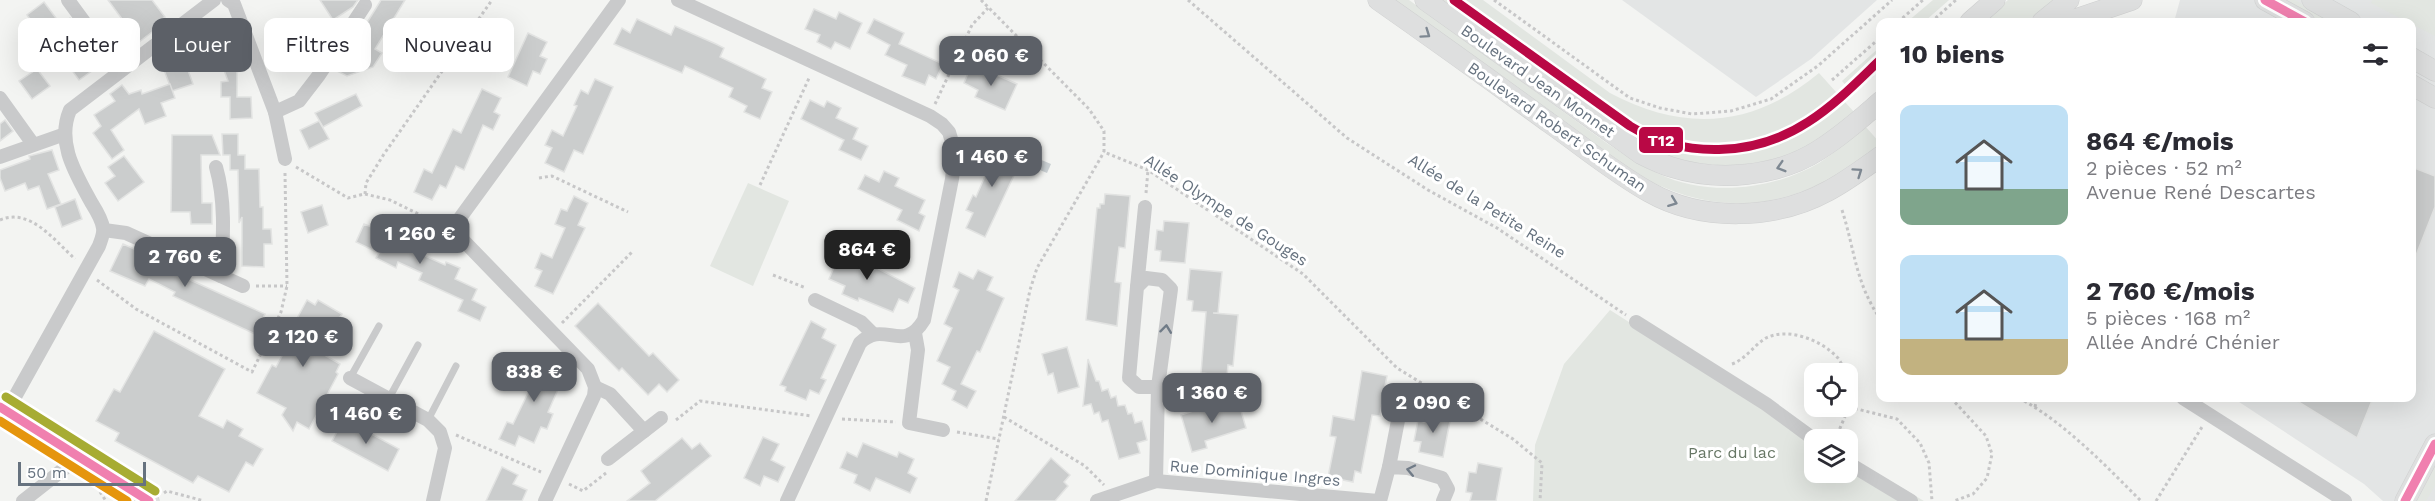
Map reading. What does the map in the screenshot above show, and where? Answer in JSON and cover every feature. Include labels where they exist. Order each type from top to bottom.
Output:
[{"type":"main road","name":"Boulevard Robert Schuman","points":[[1378,0],[1610,166],[1650,193],[1681,206],[1713,213],[1746,214],[1795,205],[1827,192],[1876,159]]},
{"type":"main road","name":"Boulevard Jean Monnet","points":[[1425,0],[1641,154],[1682,170],[1703,174],[1745,175],[1798,161],[1819,150],[1876,104]]},
{"type":"main road","points":[[1975,18],[1995,0]]},
{"type":"main road","points":[[2047,18],[2069,0]]},
{"type":"main road","points":[[2079,18],[2132,0]]},
{"type":"main road","points":[[2265,0],[2298,18]]},
{"type":"main road","points":[[2312,0],[2344,18]]},
{"type":"main road","points":[[2416,60],[2435,71]]},
{"type":"main road","points":[[2416,87],[2435,98]]},
{"type":"main road","points":[[4,409],[79,456],[156,497]]},
{"type":"main road","points":[[2405,501],[2435,444]]},
{"type":"street","points":[[68,0],[81,18]]},
{"type":"street","points":[[140,56],[214,0]]},
{"type":"street","points":[[228,0],[234,4],[275,112],[285,159]]},
{"type":"street","points":[[545,501],[590,404],[595,387],[588,369],[459,236],[456,228],[466,210],[618,0]]},
{"type":"street","points":[[678,0],[692,3],[816,64],[930,116],[949,132],[955,152],[929,303],[924,320],[915,333],[900,338],[879,332],[869,334],[861,343],[787,501]]},
{"type":"street","points":[[275,112],[299,101],[365,5]]},
{"type":"street","points":[[4,409],[99,246],[104,230],[76,174],[67,150],[66,120],[70,110],[119,72]]},
{"type":"street","points":[[0,98],[33,144]]},
{"type":"street","points":[[0,157],[65,134]]},
{"type":"street","points":[[216,167],[221,184],[223,232],[221,276]]},
{"type":"street","points":[[1145,207],[1129,378],[1139,387],[1158,387]]},
{"type":"street","points":[[104,230],[126,233],[243,286]]},
{"type":"street","points":[[1137,287],[1146,278],[1162,280],[1171,289],[1158,387],[1156,481]]},
{"type":"street","points":[[815,300],[861,322],[873,334]]},
{"type":"street","points":[[1636,322],[1766,404],[1804,432]]},
{"type":"street","points":[[915,333],[918,350],[909,423],[943,430]]},
{"type":"street","points":[[350,378],[428,420],[440,432],[445,448],[433,501]]},
{"type":"street","points":[[595,387],[610,394],[644,431]]},
{"type":"street","points":[[2189,402],[2339,499]]},
{"type":"street","points":[[1379,501],[1389,467],[1401,405]]},
{"type":"street","points":[[609,464],[644,431],[667,420]]},
{"type":"street","points":[[23,501],[79,456]]},
{"type":"street","points":[[1389,467],[1408,468],[1442,478],[1448,489],[1443,501]]},
{"type":"street","points":[[1858,469],[1911,501]]},
{"type":"street","name":"Rue Dominique Ingres","points":[[1097,501],[1112,494],[1156,481],[1273,496],[1379,501]]},
{"type":"lane","points":[[350,378],[380,326]]},
{"type":"lane","points":[[388,400],[418,345]]},
{"type":"lane","points":[[428,420],[456,366]]},
{"type":"path","points":[[365,194],[366,183],[384,154],[492,0]]},
{"type":"path","points":[[981,0],[1089,109],[1104,131],[1104,152],[1091,178],[1037,267],[1030,290],[986,501]]},
{"type":"path","name":"Allée de la Petite Reine","points":[[1188,0],[1347,138],[1428,190],[1497,228],[1636,322]]},
{"type":"path","points":[[1494,0],[1630,98],[1660,108],[1692,114],[1731,111],[1771,99],[1819,65],[1892,0]]},
{"type":"path","points":[[1903,18],[1923,0]]},
{"type":"path","points":[[1936,18],[1956,0]]},
{"type":"path","points":[[930,116],[972,25],[989,8]]},
{"type":"path","points":[[1832,80],[1876,41]]},
{"type":"path","points":[[760,185],[816,64]]},
{"type":"path","points":[[1848,97],[1876,72]]},
{"type":"path","name":"Allée Olympe de Gouges","points":[[1104,152],[1148,170],[1303,274],[1397,368],[1418,383],[1513,439],[1542,463],[1540,501]]},
{"type":"path","points":[[285,159],[348,198],[365,194],[390,200],[439,224],[456,228]]},
{"type":"path","points":[[0,220],[9,216],[27,218],[52,238],[85,272],[136,309],[252,372],[280,312],[287,286],[285,159]]},
{"type":"path","points":[[1145,207],[1148,170]]},
{"type":"path","points":[[539,178],[552,176],[628,212]]},
{"type":"path","points":[[1842,210],[1857,274],[1876,313]]},
{"type":"path","points":[[552,332],[633,251]]},
{"type":"path","points":[[773,275],[814,292],[815,300]]},
{"type":"path","points":[[243,286],[287,286]]},
{"type":"path","points":[[1722,376],[1729,366],[1740,362],[1768,337],[1783,335],[1803,336],[1821,344],[1838,357],[1841,363]]},
{"type":"path","points":[[667,420],[700,401],[825,418],[909,423]]},
{"type":"path","points":[[1954,501],[1972,494],[1987,478],[1992,454],[1986,436],[1955,402]]},
{"type":"path","points":[[2026,402],[2094,455],[2141,501]]},
{"type":"path","points":[[2035,407],[2036,402]]},
{"type":"path","points":[[1858,408],[1897,419],[1920,443],[1929,463],[1932,501]]},
{"type":"path","points":[[2156,501],[2210,415]]},
{"type":"path","points":[[1004,417],[1085,466],[1112,494]]},
{"type":"path","points":[[943,430],[999,439]]},
{"type":"path","points":[[440,432],[450,433],[549,475]]},
{"type":"path","points":[[561,481],[583,491],[609,464]]},
{"type":"path","points":[[99,490],[106,501]]},
{"type":"path","points":[[156,497],[167,491],[204,501]]},
{"type":"shaded area","points":[[1622,0],[1877,0],[1811,59],[1756,97]]},
{"type":"shaded area","points":[[2180,0],[2435,0],[2435,501],[2383,501],[2364,484],[2239,402],[2416,402],[2416,18],[2175,18]]},
{"type":"shaded area","points":[[1032,156],[1051,164],[1047,173],[1028,165],[1028,159]]},
{"type":"green space","points":[[1393,0],[1409,0],[1608,144],[1659,174],[1678,181],[1719,188],[1761,184],[1801,172],[1819,163],[1865,126],[1876,138],[1876,148],[1852,166],[1822,183],[1792,195],[1761,202],[1730,203],[1698,199],[1666,188],[1633,172]]},
{"type":"green space","points":[[1436,0],[1483,0],[1610,93],[1638,106],[1665,114],[1692,118],[1718,118],[1744,114],[1769,105],[1819,73],[1854,112],[1821,138],[1782,157],[1741,165],[1699,163],[1678,159],[1657,153]]},
{"type":"green space","points":[[1933,0],[1949,0],[1929,18],[1912,18]]},
{"type":"green space","points":[[2008,0],[2056,0],[2031,18],[1987,18]]},
{"type":"green space","points":[[2284,0],[2295,0],[2326,18],[2315,18]]},
{"type":"green space","points":[[2372,0],[2435,0],[2435,36],[2416,26],[2416,18],[2400,18],[2371,3]]},
{"type":"green space","points":[[1876,50],[1876,65],[1849,89],[1842,81]]},
{"type":"green space","points":[[748,183],[789,201],[753,286],[710,266]]},
{"type":"green space","name":"Parc du lac","points":[[1610,310],[1804,433],[1804,483],[1858,483],[1858,462],[1924,501],[1533,501],[1535,445],[1564,364]]},
{"type":"green space","points":[[2435,465],[2435,486],[2426,501],[2417,501]]},
{"type":"building","points":[[108,0],[152,0],[165,17],[152,18],[152,32],[140,41],[140,18],[121,18]]},
{"type":"building","points":[[320,0],[358,0],[353,7],[336,18],[332,18]]},
{"type":"building","points":[[381,0],[405,0],[394,18],[383,18],[383,36],[375,49],[382,53],[371,68],[371,18]]},
{"type":"building","points":[[44,2],[56,18],[29,18],[27,15]]},
{"type":"building","points":[[814,9],[836,19],[839,12],[862,23],[850,49],[835,42],[831,49],[817,42],[820,35],[805,29]]},
{"type":"building","points":[[637,19],[671,35],[675,26],[716,44],[724,48],[720,57],[766,79],[762,88],[772,92],[760,119],[744,112],[747,106],[729,97],[733,88],[685,66],[682,73],[614,44],[622,28],[630,33]]},
{"type":"building","points":[[874,19],[904,33],[899,44],[943,64],[936,79],[929,75],[925,85],[902,76],[907,65],[885,55],[890,45],[867,33]]},
{"type":"building","points":[[528,33],[547,42],[540,56],[547,59],[540,74],[533,71],[527,86],[508,77],[510,72],[514,72],[514,64]]},
{"type":"building","points":[[972,64],[1017,84],[1005,110],[975,97],[978,90],[964,83]]},
{"type":"building","points":[[32,72],[39,72],[50,86],[32,99],[19,81]]},
{"type":"building","points":[[73,72],[90,72],[79,80]]},
{"type":"building","points":[[165,72],[189,72],[193,84],[172,91]]},
{"type":"building","points":[[225,72],[237,72],[237,97],[251,97],[252,118],[230,119],[230,97],[221,97],[221,82],[228,81]]},
{"type":"building","points":[[339,72],[359,72],[347,76]]},
{"type":"building","points":[[595,79],[613,87],[583,154],[574,150],[564,172],[545,163],[552,148],[545,145],[552,130],[563,136],[577,106],[574,105],[581,90],[588,94]]},
{"type":"building","points":[[170,84],[175,98],[161,103],[166,116],[145,124],[139,109],[111,130],[124,150],[112,159],[93,133],[101,126],[94,115],[115,101],[110,94],[122,85],[129,94],[141,90],[142,94]]},
{"type":"building","points":[[482,89],[501,98],[494,112],[500,115],[493,130],[483,125],[464,170],[456,166],[446,188],[440,185],[432,200],[414,192],[424,169],[432,173],[453,129],[461,133]]},
{"type":"building","points":[[356,94],[362,106],[323,127],[315,113]]},
{"type":"building","points":[[810,100],[824,107],[827,101],[841,108],[836,118],[858,128],[853,139],[868,146],[861,160],[839,150],[844,140],[801,119]]},
{"type":"building","points":[[5,120],[13,131],[0,141],[0,124]]},
{"type":"building","points":[[319,121],[329,139],[309,149],[300,130]]},
{"type":"building","points":[[222,134],[238,134],[238,155],[245,155],[245,169],[259,169],[263,229],[271,229],[272,244],[264,244],[264,267],[242,266],[242,217],[239,223],[238,170],[230,170],[230,155],[223,155]]},
{"type":"building","points":[[172,135],[212,135],[220,155],[201,155],[202,203],[212,203],[212,224],[191,224],[190,212],[171,212]]},
{"type":"building","points":[[1004,139],[1018,146],[1008,167],[1016,171],[985,237],[966,228],[973,213],[966,210],[973,195],[976,197],[989,167],[987,167],[990,159],[986,157],[994,143],[1001,146]]},
{"type":"building","points":[[52,150],[59,170],[48,174],[61,204],[47,209],[39,186],[28,190],[25,183],[5,191],[0,178],[0,170],[30,159],[29,156]]},
{"type":"building","points":[[124,156],[144,182],[118,201],[105,183],[115,176],[108,167]]},
{"type":"building","points":[[2416,169],[2435,176],[2435,207],[2416,255]]},
{"type":"building","points":[[884,171],[899,178],[895,186],[925,200],[919,213],[925,216],[919,231],[897,220],[902,210],[858,189],[865,175],[879,182]]},
{"type":"building","points":[[1105,194],[1130,196],[1125,248],[1119,247],[1115,282],[1121,283],[1117,326],[1086,320],[1097,208],[1100,208],[1100,204],[1104,204]]},
{"type":"building","points":[[574,196],[588,203],[578,225],[585,228],[553,294],[535,286],[542,271],[535,268],[541,253],[552,258],[565,228],[555,224],[561,209],[567,211]]},
{"type":"building","points":[[75,199],[82,219],[62,227],[55,207]]},
{"type":"building","points":[[322,205],[328,225],[308,233],[301,212]]},
{"type":"building","points":[[1164,221],[1189,223],[1185,263],[1160,261],[1161,251],[1155,250],[1157,230],[1163,231]]},
{"type":"building","points":[[364,224],[379,230],[382,224],[420,241],[414,251],[445,265],[446,262],[460,268],[455,279],[477,289],[472,300],[486,307],[480,321],[458,311],[463,300],[419,280],[422,273],[398,262],[396,268],[376,258],[379,253],[356,242]]},
{"type":"building","points":[[123,244],[177,268],[175,273],[265,314],[255,334],[173,296],[175,292],[149,279],[145,286],[110,271]]},
{"type":"building","points":[[833,245],[915,288],[908,303],[899,299],[893,312],[859,298],[858,301],[842,294],[845,286],[829,279],[835,265],[826,261]]},
{"type":"building","points":[[1190,269],[1222,272],[1218,313],[1213,313],[1238,315],[1233,366],[1228,365],[1227,376],[1201,373],[1206,312],[1192,311],[1193,301],[1187,300]]},
{"type":"building","points":[[978,270],[993,277],[987,290],[1004,298],[980,352],[977,351],[961,384],[976,391],[967,408],[952,400],[956,391],[942,384],[950,367],[937,361],[952,328],[944,324],[959,290],[953,287],[959,272],[973,279]]},
{"type":"building","points":[[307,300],[315,305],[318,300],[342,314],[333,328],[326,325],[314,349],[340,364],[336,372],[338,374],[309,429],[297,422],[293,431],[282,415],[286,408],[257,393],[272,365],[276,367],[292,337],[288,335]]},
{"type":"building","points":[[598,303],[649,356],[653,353],[679,380],[667,392],[659,384],[648,395],[622,368],[619,371],[575,326]]},
{"type":"building","points":[[811,321],[826,329],[822,338],[836,345],[821,378],[826,380],[819,394],[810,390],[806,400],[785,391],[786,387],[780,385]]},
{"type":"building","points":[[154,331],[225,369],[199,416],[223,428],[227,420],[243,429],[239,436],[263,449],[253,466],[246,462],[229,492],[198,476],[193,483],[115,441],[119,433],[96,421],[114,389],[120,392]]},
{"type":"building","points":[[1067,347],[1079,387],[1058,393],[1053,373],[1048,375],[1042,354]]},
{"type":"building","points":[[533,353],[549,360],[545,369],[558,375],[555,382],[560,385],[548,412],[553,414],[547,429],[541,427],[534,443],[519,436],[515,446],[499,439],[507,422],[513,424],[529,391],[523,389],[531,371],[526,369]]},
{"type":"building","points":[[1088,359],[1102,391],[1108,389],[1111,398],[1116,396],[1118,406],[1125,405],[1128,414],[1132,413],[1135,423],[1142,421],[1147,440],[1137,443],[1140,453],[1119,459],[1108,420],[1102,422],[1099,412],[1094,414],[1091,404],[1083,406]]},
{"type":"building","points":[[1362,371],[1387,376],[1385,386],[1391,387],[1388,407],[1382,405],[1380,416],[1372,415],[1361,473],[1355,471],[1353,482],[1328,477],[1336,437],[1330,436],[1333,416],[1354,420]]},
{"type":"building","points":[[1220,402],[1222,409],[1239,404],[1246,428],[1205,441],[1207,448],[1192,452],[1181,415]]},
{"type":"building","points":[[2298,402],[2371,402],[2357,438]]},
{"type":"building","points":[[1426,412],[1451,416],[1443,457],[1419,452],[1421,442],[1414,441],[1418,420],[1424,422]]},
{"type":"building","points":[[344,419],[399,449],[388,471],[332,441]]},
{"type":"building","points":[[763,437],[779,444],[771,460],[785,467],[778,482],[764,476],[760,486],[744,478]]},
{"type":"building","points":[[682,438],[692,449],[700,443],[711,456],[655,501],[627,501],[650,483],[641,471]]},
{"type":"building","points":[[863,443],[897,457],[899,452],[914,459],[908,473],[917,478],[910,493],[876,478],[870,491],[854,483],[857,475],[840,468],[847,452],[857,457]]},
{"type":"building","points":[[1051,458],[1070,475],[1064,482],[1068,486],[1055,501],[1015,501]]},
{"type":"building","points":[[1478,463],[1502,468],[1496,501],[1470,501],[1472,493],[1466,492],[1469,472],[1476,473]]},
{"type":"building","points":[[502,467],[518,475],[513,484],[527,490],[522,501],[486,501]]},
{"type":"transit line","name":"T12","points":[[1454,0],[1630,126],[1651,137],[1696,148],[1719,150],[1742,147],[1787,134],[1828,108],[1876,64]]},
{"type":"transit line","points":[[2265,0],[2298,18]]},
{"type":"transit line","points":[[6,397],[155,491]]},
{"type":"transit line","points":[[0,407],[149,501]]},
{"type":"transit line","points":[[0,421],[127,501]]},
{"type":"transit line","points":[[2405,501],[2435,444]]}]
